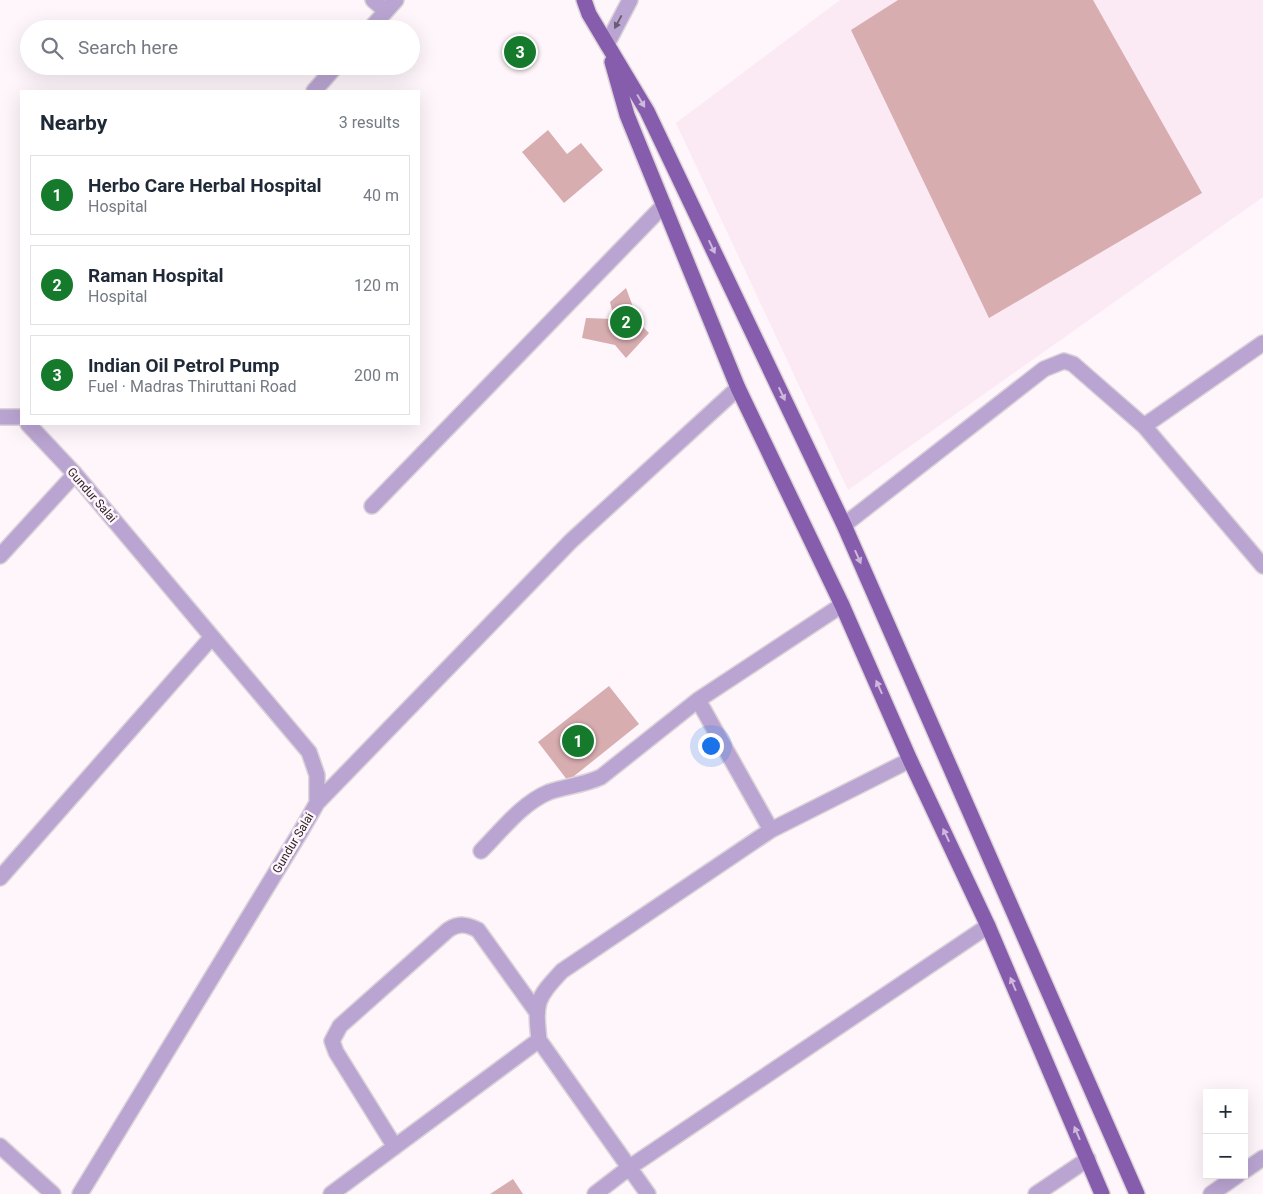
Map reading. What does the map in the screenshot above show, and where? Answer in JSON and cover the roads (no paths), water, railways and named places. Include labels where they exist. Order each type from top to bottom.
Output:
[{"type":"main road","points":[[584,0],[607,44],[647,111],[844,525],[1137,1194]]},
{"type":"main road","points":[[607,44],[627,115],[738,388],[842,605],[910,760],[988,926],[1102,1194]]},
{"type":"street","points":[[373,0],[391,5],[378,20]]},
{"type":"street","points":[[607,44],[630,0]]},
{"type":"street","points":[[315,90],[328,75]]},
{"type":"street","points":[[372,506],[664,205]]},
{"type":"street","points":[[1144,426],[1263,343]]},
{"type":"street","points":[[844,525],[1055,363],[1064,361],[1073,364],[1144,426],[1263,566]]},
{"type":"street","points":[[317,803],[571,542],[738,388]]},
{"type":"street","points":[[0,417],[20,417]]},
{"type":"street","name":"Gundur Salai","points":[[29,425],[75,474],[309,752],[317,775],[317,803],[80,1194]]},
{"type":"street","points":[[0,556],[75,474]]},
{"type":"street","points":[[481,851],[530,803],[548,793],[589,783],[601,777],[698,700],[842,605]]},
{"type":"street","points":[[0,878],[212,637]]},
{"type":"street","points":[[698,700],[770,830]]},
{"type":"street","points":[[648,1194],[540,1040],[536,1012],[539,999],[546,988],[562,971],[770,830],[910,760]]},
{"type":"street","points":[[395,1147],[336,1052],[332,1041],[340,1026],[456,925],[468,925],[478,930],[536,1012]]},
{"type":"street","points":[[596,1194],[630,1168],[988,926]]},
{"type":"street","points":[[331,1194],[540,1040]]},
{"type":"street","points":[[0,1146],[53,1194]]},
{"type":"street","points":[[1248,1168],[1263,1158]]},
{"type":"street","points":[[1036,1194],[1088,1159]]},
{"type":"street","points":[[1211,1194],[1232,1179]]},
{"type":"place","name":"Indian Oil Petrol Pump","points":[[520,52]]},
{"type":"place","name":"Raman Hospital","points":[[626,322]]},
{"type":"place","name":"Herbo Care Herbal Hospital","points":[[578,741]]}]
